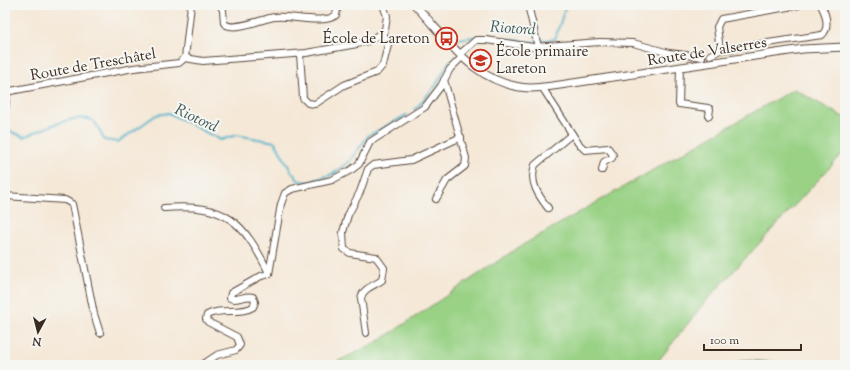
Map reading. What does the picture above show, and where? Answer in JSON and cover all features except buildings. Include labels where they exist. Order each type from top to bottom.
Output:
[{"type":"street","points":[[185,58],[191,5]]},
{"type":"street","points":[[220,5],[223,10],[224,22],[229,25],[250,25],[272,17],[286,16],[310,19],[331,18],[336,16],[338,5]]},
{"type":"street","points":[[300,54],[304,98],[308,103],[315,104],[344,85],[377,72],[383,65],[388,45],[383,32],[386,26],[387,16],[383,5]]},
{"type":"street","name":"Route de Valserres","points":[[415,5],[461,56],[485,76],[521,87],[542,87],[680,68],[701,61],[714,63],[803,49],[845,47]]},
{"type":"street","points":[[528,5],[538,44]]},
{"type":"street","points":[[720,50],[717,27],[721,19],[799,5]]},
{"type":"street","points":[[269,274],[281,204],[285,193],[292,189],[332,180],[359,164],[370,142],[425,107],[450,69],[476,40],[538,44],[633,43],[701,61],[706,55],[710,55],[720,50],[822,35],[826,30],[827,24],[821,5]]},
{"type":"street","name":"Route de Treschâtel","points":[[6,92],[134,68],[179,63],[185,58],[203,61],[300,54],[357,44],[371,40],[383,32]]},
{"type":"street","points":[[710,55],[714,58],[714,63]]},
{"type":"street","points":[[680,68],[678,104],[708,108],[710,109],[709,116]]},
{"type":"street","points":[[436,199],[447,180],[464,166],[466,158],[444,80]]},
{"type":"street","points":[[542,87],[572,134],[585,150],[608,148],[613,155],[612,158],[604,162],[602,170]]},
{"type":"street","points":[[5,110],[6,92]]},
{"type":"street","points":[[548,208],[538,195],[532,178],[533,170],[535,165],[572,134]]},
{"type":"street","points":[[366,333],[361,298],[362,293],[382,280],[384,268],[376,257],[350,253],[344,249],[342,242],[348,215],[360,192],[368,169],[373,165],[411,160],[461,137]]},
{"type":"street","points":[[5,184],[5,191]]},
{"type":"street","points":[[5,196],[65,200],[72,204],[94,314],[100,333]]},
{"type":"street","points":[[164,208],[188,206],[201,207],[213,210],[232,220],[251,240],[269,274]]},
{"type":"street","points":[[202,365],[217,354],[236,350],[240,345],[237,337],[208,322],[206,319],[207,315],[213,312],[244,310],[253,307],[255,302],[253,297],[250,296],[234,300],[230,298],[231,293],[261,276],[269,274]]},
{"type":"green space","points":[[794,89],[845,118],[845,151],[705,302],[655,365],[330,365],[379,341],[519,247]]},
{"type":"green space","points":[[745,360],[808,365],[728,365]]},
{"type":"waterway","name":"Riotord","points":[[458,39],[481,36],[529,42],[555,39],[566,5]]},
{"type":"waterway","name":"Riotord","points":[[415,110],[436,85],[450,60]]},
{"type":"waterway","name":"Riotord","points":[[5,129],[24,137],[58,123],[78,118],[87,119],[96,124],[104,140],[118,142],[156,115],[169,113],[221,140],[236,135],[275,142],[291,171],[299,181],[309,182],[333,174],[350,161],[368,136],[407,115]]},
{"type":"place","name":"École de Lareton","points":[[446,38]]},
{"type":"place","name":"École primaire Lareton","points":[[480,60]]}]
